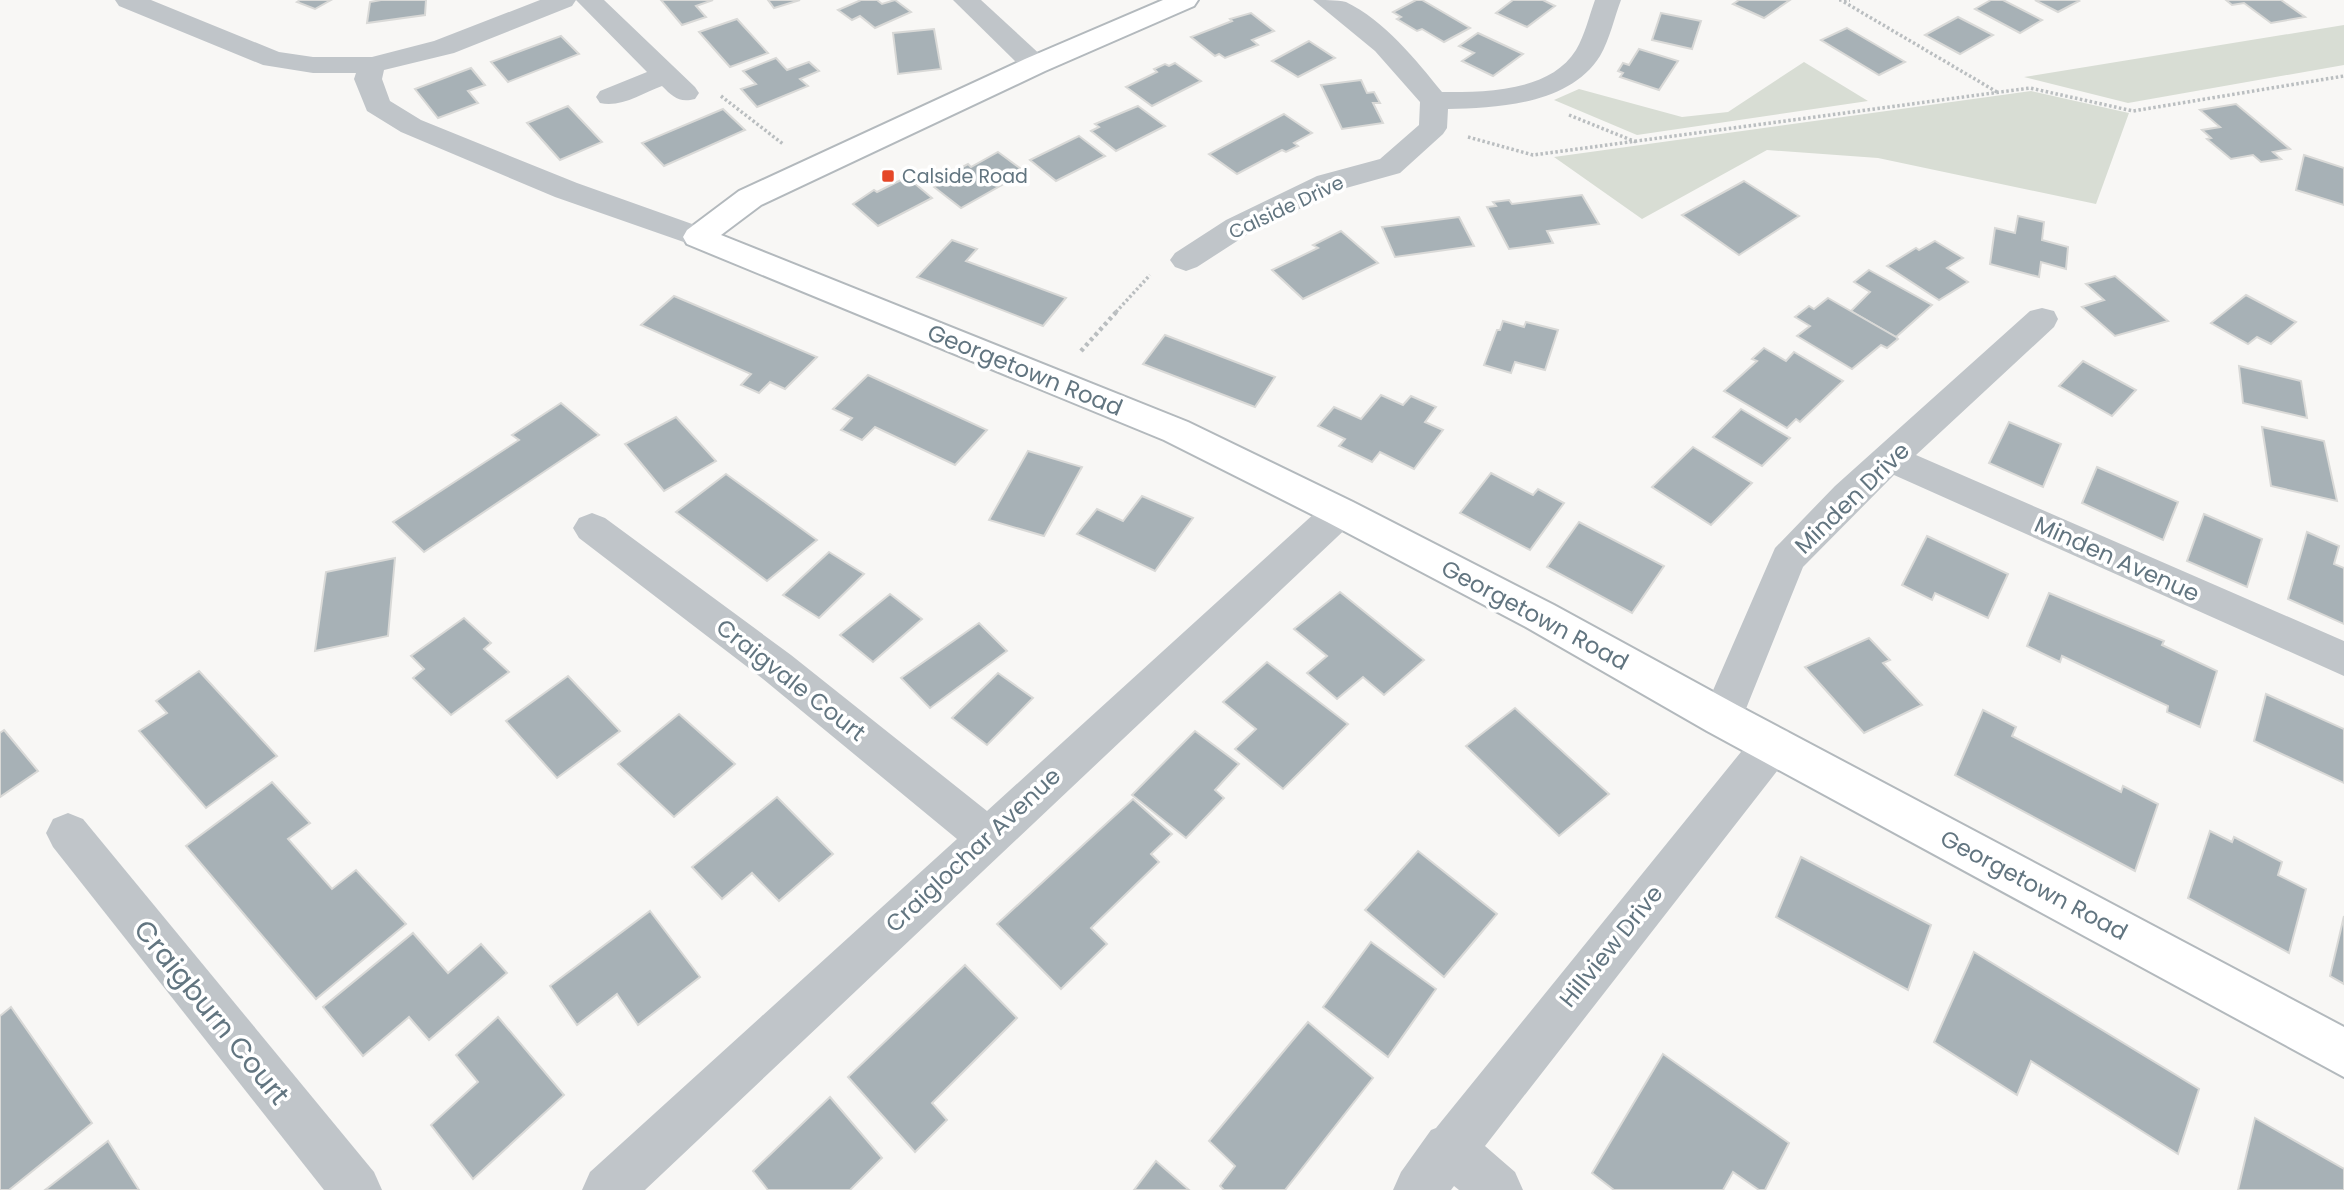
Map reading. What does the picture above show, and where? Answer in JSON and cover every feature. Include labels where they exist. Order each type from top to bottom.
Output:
[{"type":"street","points":[[128,0],[273,59],[313,65],[372,65],[444,47],[563,0]]},
{"type":"street","points":[[589,0],[676,83]]},
{"type":"street","points":[[966,0],[1035,65]]},
{"type":"street","points":[[372,65],[368,79],[377,105],[411,126],[566,190],[698,237],[750,198],[1035,65],[1185,0]]},
{"type":"street","points":[[1326,0],[1363,24],[1404,61],[1433,115],[1466,101],[1520,95],[1569,73],[1586,57],[1608,0]]},
{"type":"street","points":[[610,97],[676,83]]},
{"type":"street","name":"Calside Drive","points":[[1186,260],[1237,227],[1328,183],[1390,166],[1433,115]]},
{"type":"street","name":"Georgetown Road","points":[[698,237],[1176,431],[1340,512],[1540,616],[1722,718],[2344,1053]]},
{"type":"street","name":"Minden Drive","points":[[1722,718],[1788,559],[1848,496],[2042,319]]},
{"type":"street","name":"Minden Avenue","points":[[1891,459],[2344,659]]},
{"type":"street","name":"Craiglochar Avenue","points":[[608,1190],[986,836],[1340,512]]},
{"type":"street","name":"Craigvale Court","points":[[593,528],[777,667],[986,836]]},
{"type":"street","name":"Hillview Drive","points":[[1419,1190],[1773,744]]},
{"type":"street","name":"Craigburn Court","points":[[68,833],[356,1190]]},
{"type":"street","points":[[1449,1149],[1497,1190]]},
{"type":"path","points":[[1839,0],[1997,92]]},
{"type":"path","points":[[1844,2],[1850,0]]},
{"type":"path","points":[[1433,115],[1533,155],[2030,88],[2133,111],[2344,76]]},
{"type":"path","points":[[676,83],[723,96],[813,168]]},
{"type":"path","points":[[1520,95],[1637,142]]},
{"type":"path","points":[[1053,382],[1154,271],[1186,260]]},
{"type":"shaded area","points":[[2344,25],[2344,65],[2128,103],[2024,77]]},
{"type":"shaded area","points":[[1804,62],[1868,101],[1637,135],[1554,100],[1579,89],[1682,117],[1728,112]]},
{"type":"shaded area","points":[[2031,91],[2129,113],[2096,204],[1878,158],[1767,150],[1642,219],[1554,157]]},
{"type":"building","points":[[331,0],[315,9],[297,2]]},
{"type":"building","points":[[426,0],[425,15],[367,23],[370,2]]},
{"type":"building","points":[[661,0],[713,0],[696,6],[706,17],[682,25]]},
{"type":"building","points":[[768,0],[800,0],[774,8]]},
{"type":"building","points":[[861,0],[877,0],[882,4],[895,0],[911,12],[875,28],[860,16],[852,20],[838,10]]},
{"type":"building","points":[[1416,0],[1422,0],[1470,28],[1444,42],[1422,29],[1417,31],[1397,19],[1401,17],[1393,12]]},
{"type":"building","points":[[1513,0],[1543,0],[1555,6],[1527,27],[1496,13]]},
{"type":"building","points":[[1739,0],[1790,0],[1764,18],[1733,4]]},
{"type":"building","points":[[1991,0],[2003,0],[2042,20],[2020,33],[1975,9]]},
{"type":"building","points":[[2035,0],[2077,0],[2079,1],[2058,12]]},
{"type":"building","points":[[2226,0],[2281,0],[2305,17],[2271,23],[2244,3],[2232,5]]},
{"type":"building","points":[[1251,13],[1274,31],[1252,40],[1258,45],[1225,58],[1219,54],[1215,56],[1191,37],[1232,21],[1230,19]]},
{"type":"building","points":[[1661,13],[1701,21],[1692,49],[1652,40]]},
{"type":"building","points":[[1958,17],[1993,35],[1960,54],[1925,35]]},
{"type":"building","points":[[737,19],[768,53],[730,67],[699,32]]},
{"type":"building","points":[[1847,28],[1905,62],[1879,75],[1821,40]]},
{"type":"building","points":[[934,29],[941,69],[898,74],[893,33]]},
{"type":"building","points":[[1478,33],[1523,54],[1493,76],[1462,61],[1474,53],[1459,46]]},
{"type":"building","points":[[561,36],[579,54],[508,82],[491,62]]},
{"type":"building","points":[[1309,41],[1335,58],[1298,77],[1272,61]]},
{"type":"building","points":[[1639,49],[1678,61],[1659,90],[1620,77],[1623,73],[1618,71],[1623,63],[1629,65]]},
{"type":"building","points":[[776,58],[787,70],[809,62],[819,71],[800,79],[808,86],[757,107],[741,89],[756,84],[743,71]]},
{"type":"building","points":[[1175,63],[1201,81],[1152,106],[1126,87],[1157,72],[1154,69]]},
{"type":"building","points":[[471,68],[485,85],[468,91],[478,103],[438,118],[415,89]]},
{"type":"building","points":[[1361,80],[1367,93],[1374,92],[1380,103],[1373,103],[1383,123],[1342,129],[1321,85]]},
{"type":"building","points":[[2236,104],[2290,149],[2273,152],[2281,159],[2261,162],[2253,155],[2231,159],[2207,139],[2211,138],[2202,130],[2220,127],[2200,110]]},
{"type":"building","points":[[568,106],[602,142],[560,160],[527,123]]},
{"type":"building","points":[[1138,106],[1165,126],[1116,151],[1091,131],[1099,127],[1095,124]]},
{"type":"building","points":[[723,109],[745,130],[664,166],[642,143]]},
{"type":"building","points":[[1284,114],[1312,133],[1294,143],[1298,146],[1286,152],[1282,150],[1237,174],[1209,154]]},
{"type":"building","points":[[1079,136],[1105,156],[1056,181],[1030,160]]},
{"type":"building","points":[[998,152],[1025,172],[961,208],[934,187],[958,174],[955,171],[968,164],[971,167]]},
{"type":"building","points":[[2304,155],[2344,168],[2344,205],[2296,190]]},
{"type":"building","points":[[907,177],[932,198],[878,226],[853,204],[874,190],[877,192]]},
{"type":"building","points":[[1744,181],[1799,216],[1739,255],[1682,215]]},
{"type":"building","points":[[1582,195],[1599,224],[1547,231],[1553,243],[1509,249],[1487,207],[1496,206],[1493,202],[1509,200],[1512,204]]},
{"type":"building","points":[[2018,216],[2044,222],[2042,240],[2068,247],[2066,269],[2041,262],[2039,277],[1990,264],[1995,228],[2015,233]]},
{"type":"building","points":[[1459,217],[1474,246],[1395,257],[1382,227]]},
{"type":"building","points":[[1341,231],[1378,263],[1303,299],[1272,270],[1318,248],[1313,245]]},
{"type":"building","points":[[952,240],[977,249],[966,261],[1066,298],[1043,326],[917,277]]},
{"type":"building","points":[[1935,241],[1963,258],[1947,268],[1968,282],[1939,300],[1887,266],[1916,248],[1919,250]]},
{"type":"building","points":[[1869,270],[1932,305],[1896,337],[1851,311],[1870,292],[1854,282]]},
{"type":"building","points":[[2115,276],[2168,321],[2115,336],[2082,307],[2104,300],[2086,284]]},
{"type":"building","points":[[2246,295],[2296,322],[2271,344],[2257,337],[2248,344],[2211,323]]},
{"type":"building","points":[[674,296],[817,357],[785,389],[770,382],[759,393],[741,385],[751,374],[641,325]]},
{"type":"building","points":[[1828,298],[1898,339],[1887,348],[1881,345],[1852,369],[1797,336],[1810,326],[1795,317],[1809,306],[1814,309]]},
{"type":"building","points":[[1503,321],[1524,327],[1526,322],[1558,330],[1545,370],[1515,362],[1511,373],[1484,365]]},
{"type":"building","points":[[1165,335],[1275,377],[1255,407],[1143,364]]},
{"type":"building","points":[[1764,348],[1786,361],[1794,352],[1843,381],[1800,422],[1796,419],[1787,428],[1724,391],[1757,361],[1752,359]]},
{"type":"building","points":[[2083,361],[2136,390],[2112,416],[2059,386]]},
{"type":"building","points":[[2239,366],[2301,381],[2307,418],[2243,403]]},
{"type":"building","points":[[868,375],[987,430],[955,465],[875,427],[862,440],[841,430],[852,418],[833,409]]},
{"type":"building","points":[[1381,395],[1403,405],[1411,396],[1436,407],[1425,422],[1443,430],[1414,469],[1380,452],[1372,462],[1339,446],[1345,439],[1318,426],[1334,407],[1361,419]]},
{"type":"building","points":[[561,403],[599,435],[424,552],[393,522],[519,440],[512,435]]},
{"type":"building","points":[[1741,409],[1790,438],[1762,466],[1713,437]]},
{"type":"building","points":[[676,417],[716,461],[664,491],[625,444]]},
{"type":"building","points":[[2009,422],[2061,444],[2043,487],[1989,463]]},
{"type":"building","points":[[2262,427],[2324,441],[2337,501],[2271,486]]},
{"type":"building","points":[[1693,447],[1752,483],[1711,525],[1652,487]]},
{"type":"building","points":[[1028,451],[1082,467],[1044,536],[989,520]]},
{"type":"building","points":[[2097,467],[2178,502],[2163,540],[2082,503]]},
{"type":"building","points":[[1491,473],[1533,495],[1538,489],[1564,503],[1530,550],[1460,513]]},
{"type":"building","points":[[726,474],[817,540],[767,581],[676,512]]},
{"type":"building","points":[[1142,496],[1193,518],[1155,571],[1077,534],[1097,509],[1123,521]]},
{"type":"building","points":[[2204,514],[2262,539],[2247,587],[2187,561]]},
{"type":"building","points":[[1579,522],[1664,566],[1632,613],[1547,567]]},
{"type":"building","points":[[2307,532],[2339,546],[2334,564],[2344,568],[2344,624],[2288,599]]},
{"type":"building","points":[[1927,536],[2008,574],[1988,618],[1935,593],[1932,600],[1902,585]]},
{"type":"building","points":[[829,552],[864,574],[819,618],[783,595]]},
{"type":"building","points":[[395,558],[388,636],[315,651],[326,572]]},
{"type":"building","points":[[1340,592],[1424,660],[1384,695],[1363,677],[1337,699],[1307,673],[1327,656],[1294,629]]},
{"type":"building","points":[[2049,593],[2164,641],[2162,645],[2217,671],[2200,727],[2167,712],[2168,706],[2062,656],[2060,662],[2027,646]]},
{"type":"building","points":[[890,594],[922,619],[873,662],[840,635]]},
{"type":"building","points":[[464,618],[491,643],[484,649],[509,672],[451,715],[413,678],[424,669],[411,656]]},
{"type":"building","points":[[979,623],[1007,651],[930,708],[901,678]]},
{"type":"building","points":[[1869,638],[1890,660],[1883,663],[1922,705],[1864,733],[1805,667]]},
{"type":"building","points":[[1267,662],[1348,724],[1283,789],[1235,749],[1256,729],[1223,702]]},
{"type":"building","points":[[199,671],[277,756],[206,808],[139,731],[167,713],[156,701]]},
{"type":"building","points":[[998,673],[1033,698],[987,745],[952,718]]},
{"type":"building","points":[[568,676],[620,731],[557,778],[506,721]]},
{"type":"building","points":[[2266,694],[2344,729],[2344,783],[2254,741]]},
{"type":"building","points":[[1515,708],[1609,794],[1559,836],[1466,746]]},
{"type":"building","points":[[1983,710],[2016,727],[2012,736],[2121,792],[2123,786],[2158,804],[2135,871],[1955,775]]},
{"type":"building","points":[[679,714],[735,764],[674,817],[618,764]]},
{"type":"building","points":[[4,730],[38,771],[0,797],[0,733]]},
{"type":"building","points":[[1195,731],[1239,764],[1215,790],[1224,798],[1186,838],[1132,795]]},
{"type":"building","points":[[272,782],[310,823],[288,839],[332,889],[356,870],[406,924],[316,999],[186,846]]},
{"type":"building","points":[[777,797],[833,854],[779,901],[752,873],[722,899],[692,867]]},
{"type":"building","points":[[1133,799],[1172,834],[1151,854],[1159,862],[1091,928],[1107,944],[1061,989],[997,924]]},
{"type":"building","points":[[2210,831],[2232,842],[2234,837],[2282,862],[2278,875],[2306,889],[2289,953],[2188,898]]},
{"type":"building","points":[[1418,851],[1497,914],[1444,977],[1365,910]]},
{"type":"building","points":[[1801,857],[1931,925],[1908,990],[1776,917]]},
{"type":"building","points":[[650,911],[700,977],[638,1025],[617,994],[577,1025],[550,986]]},
{"type":"building","points":[[2344,916],[2344,984],[2330,976]]},
{"type":"building","points":[[413,933],[448,973],[481,944],[507,973],[429,1040],[409,1017],[363,1056],[323,1007]]},
{"type":"building","points":[[1371,942],[1436,989],[1388,1057],[1323,1007]]},
{"type":"building","points":[[1974,952],[2199,1089],[2178,1154],[2031,1061],[2017,1095],[1934,1042]]},
{"type":"building","points":[[965,965],[1017,1018],[932,1103],[947,1120],[915,1152],[848,1077]]},
{"type":"building","points":[[11,1007],[92,1123],[9,1190],[0,1190],[0,1016]]},
{"type":"building","points":[[498,1017],[564,1095],[473,1179],[431,1125],[478,1082],[456,1055]]},
{"type":"building","points":[[1308,1022],[1373,1078],[1285,1190],[1224,1190],[1220,1186],[1235,1166],[1209,1141]]},
{"type":"building","points":[[1663,1054],[1789,1143],[1765,1190],[1759,1190],[1733,1172],[1723,1190],[1614,1190],[1592,1173]]},
{"type":"building","points":[[830,1097],[882,1158],[850,1190],[768,1190],[753,1171]]},
{"type":"building","points":[[2255,1118],[2344,1169],[2344,1190],[2238,1190]]},
{"type":"building","points":[[108,1141],[139,1190],[45,1190]]},
{"type":"building","points":[[1156,1161],[1189,1190],[1134,1190]]},
{"type":"place","name":"Calside Road","points":[[888,176]]}]
